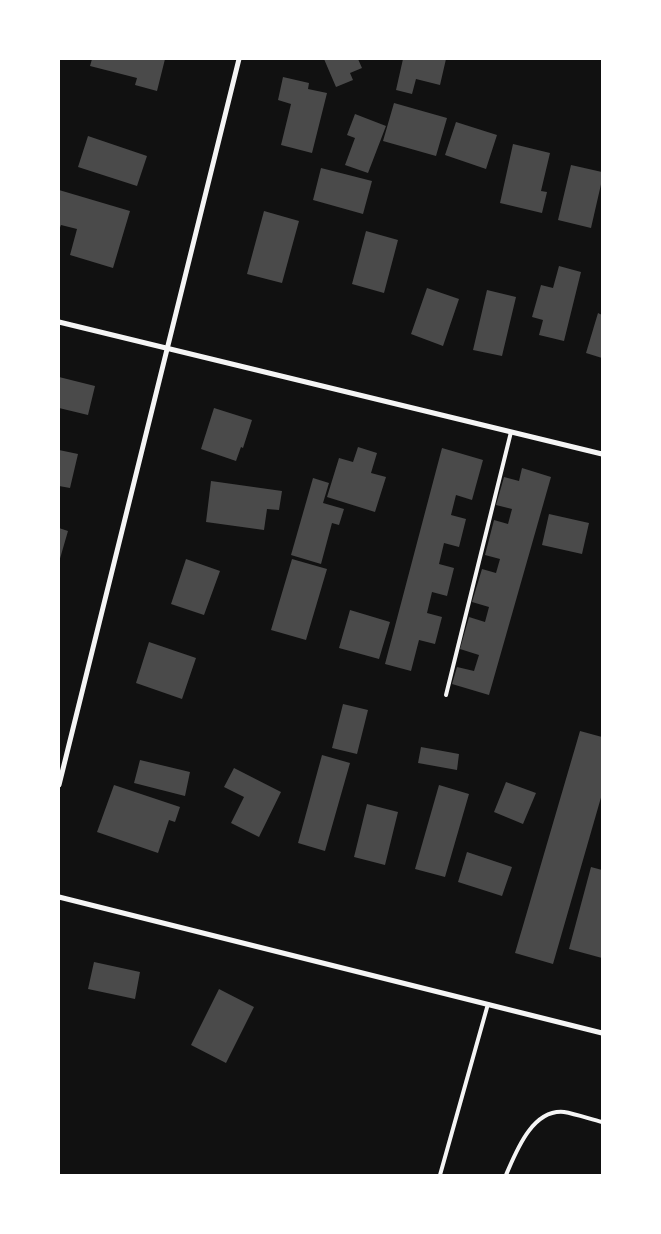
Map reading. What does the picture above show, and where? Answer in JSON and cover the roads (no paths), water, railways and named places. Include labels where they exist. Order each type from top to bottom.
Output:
[{"type":"street","points":[[59,785],[239,59]]},
{"type":"street","points":[[59,322],[602,454]]},
{"type":"street","points":[[59,897],[602,1033]]},
{"type":"lane","points":[[446,695],[511,432]]},
{"type":"lane","points":[[440,1175],[488,1004]]},
{"type":"lane","points":[[506,1175],[532,1127],[542,1117],[552,1113],[563,1112],[602,1122]]}]
